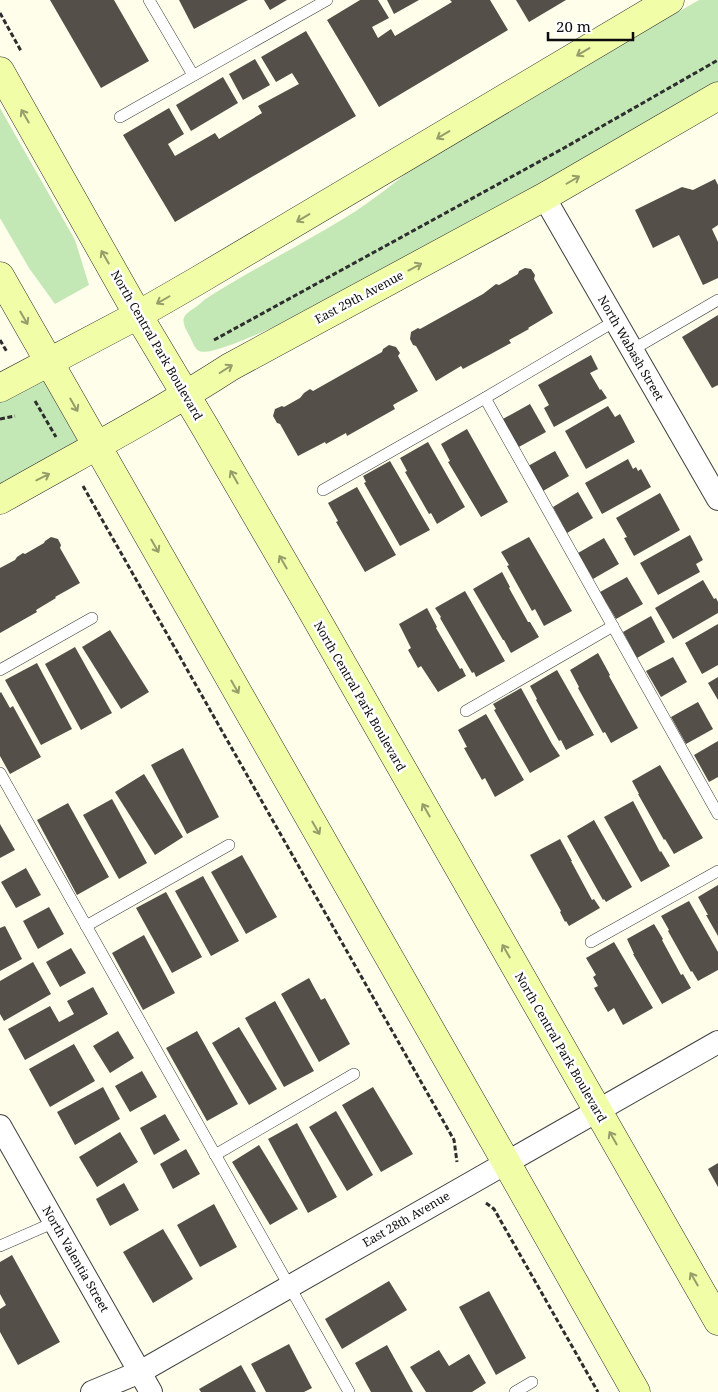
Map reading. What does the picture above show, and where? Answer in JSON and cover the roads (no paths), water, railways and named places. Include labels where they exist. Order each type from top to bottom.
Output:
[{"type":"main road","points":[[11,383],[197,281],[670,0]]},
{"type":"main road","name":"North Central Park Boulevard","points":[[0,71],[138,315],[308,604],[718,1321]]},
{"type":"main road","name":"East 29th Avenue","points":[[0,500],[98,446],[230,367],[544,197],[718,96]]},
{"type":"main road","points":[[0,276],[636,1392]]},
{"type":"street","name":"North Wabash Street","points":[[544,197],[718,499]]},
{"type":"street","name":"East 28th Avenue","points":[[92,1392],[140,1372],[718,1042]]},
{"type":"street","name":"North Valentia Street","points":[[0,1126],[151,1392]]},
{"type":"lane","points":[[150,0],[193,75]]},
{"type":"lane","points":[[120,116],[327,0]]},
{"type":"lane","points":[[632,350],[718,300]]},
{"type":"lane","points":[[323,490],[616,321]]},
{"type":"lane","points":[[485,398],[718,814]]},
{"type":"lane","points":[[0,670],[92,618]]},
{"type":"lane","points":[[466,711],[613,626]]},
{"type":"lane","points":[[0,773],[349,1392]]},
{"type":"lane","points":[[86,926],[228,845]]},
{"type":"lane","points":[[591,942],[718,871]]},
{"type":"lane","points":[[215,1155],[354,1074]]},
{"type":"lane","points":[[0,1246],[55,1222]]},
{"type":"lane","points":[[515,1392],[532,1382]]}]
